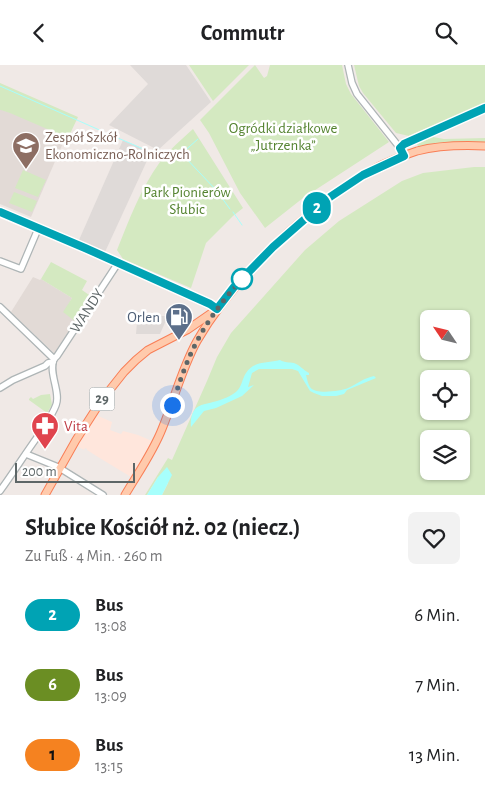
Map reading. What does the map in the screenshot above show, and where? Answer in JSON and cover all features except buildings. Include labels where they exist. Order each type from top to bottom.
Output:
[{"type":"main road","name":"29","points":[[125,495],[162,430],[198,339],[234,287],[273,247],[330,197],[363,175],[404,156],[439,146],[485,146]]},
{"type":"main road","name":"29","points":[[46,495],[59,468],[100,401],[124,372],[148,351],[202,321],[217,309]]},
{"type":"main road","points":[[187,330],[196,332],[198,339]]},
{"type":"street","points":[[348,65],[352,83],[357,94],[400,148],[404,156]]},
{"type":"street","points":[[400,148],[404,144],[485,108]]},
{"type":"street","points":[[0,212],[210,304],[217,309]]},
{"type":"street","points":[[0,261],[21,269],[38,229]]},
{"type":"street","name":"WANDY","points":[[52,361],[58,356],[118,263]]},
{"type":"street","points":[[0,307],[52,361],[57,400],[56,405],[26,454],[0,491]]},
{"type":"street","points":[[0,385],[38,365],[52,361]]},
{"type":"street","points":[[0,388],[52,361]]},
{"type":"street","points":[[26,454],[59,468],[103,495]]},
{"type":"shaded area","points":[[130,65],[186,65],[211,102],[158,150],[109,125],[148,84]]},
{"type":"shaded area","name":"Zespół Szkół Ekonomiczno-Rolniczych","points":[[0,108],[66,136],[31,217],[0,204]]},
{"type":"shaded area","points":[[123,140],[151,152],[105,252],[79,240]]},
{"type":"shaded area","points":[[33,277],[41,279],[72,298],[64,312],[76,322],[55,354],[11,312]]},
{"type":"shaded area","points":[[139,316],[168,316],[160,334],[136,334]]},
{"type":"shaded area","points":[[96,415],[112,422],[110,430],[121,434],[123,431],[152,441],[131,477],[87,449],[85,448],[84,450],[77,446]]},
{"type":"green space","name":"Ogródki działkowe „Jutrzenka”","points":[[189,65],[249,65],[213,101]]},
{"type":"green space","name":"Ogródki działkowe „Jutrzenka”","points":[[255,65],[264,78],[267,76],[270,65],[342,65],[346,84],[351,94],[389,142],[303,198],[265,228],[240,193],[209,133],[200,120]]},
{"type":"green space","points":[[354,65],[485,65],[485,103],[409,136],[396,133],[363,93],[359,86]]},
{"type":"green space","points":[[0,83],[78,117],[68,138],[0,110]]},
{"type":"green space","name":"Park Pionierów Słubic","points":[[193,129],[243,208],[206,243],[191,288],[123,259],[117,250],[136,205],[153,172],[167,153]]},
{"type":"green space","points":[[433,137],[444,139],[485,138],[485,144],[419,148],[417,144]]},
{"type":"green space","points":[[485,167],[485,495],[162,495],[168,483],[158,477],[147,495],[145,495],[168,458],[172,460],[217,357],[231,333],[305,250],[339,221],[402,181],[423,173]]},
{"type":"green space","points":[[23,170],[46,180],[38,197],[15,188]]},
{"type":"green space","points":[[14,192],[37,201],[32,212],[9,203]]},
{"type":"green space","points":[[51,262],[87,281],[82,290],[92,297],[76,322],[63,312],[72,298],[41,279]]},
{"type":"green space","points":[[50,394],[52,405],[47,413],[29,400],[31,397],[33,399],[41,395]]},
{"type":"water","points":[[280,360],[294,363],[309,373],[309,375],[306,375],[310,387],[317,391],[340,390],[370,377],[374,376],[376,378],[347,390],[344,394],[322,396],[310,391],[298,371],[292,369],[259,369],[252,373],[248,387],[254,385],[242,396],[216,408],[204,411],[191,427],[191,419],[195,409],[235,393],[246,373],[253,366]]},
{"type":"water","points":[[167,467],[172,475],[162,495],[147,495],[158,477]]},
{"type":"waterway","points":[[0,86],[104,132]]},
{"type":"waterway","points":[[111,135],[157,155]]},
{"type":"waterway","points":[[164,158],[172,162],[198,139]]},
{"type":"waterway","points":[[182,154],[216,190],[230,209]]},
{"type":"waterway","points":[[233,212],[242,225]]},
{"type":"bus line","name":"2","points":[[0,212],[153,278],[217,309],[234,287],[273,247],[341,188],[363,175],[404,156],[400,148],[404,144],[485,108]]},
{"type":"place","name":"Zespół Szkół Ekonomiczno-Rolniczych","points":[[26,170]]},
{"type":"place","name":"Orlen","points":[[179,341]]},
{"type":"place","name":"Vita","points":[[45,450]]},
{"type":"route","points":[[172,405],[196,343],[217,309],[245,276],[242,279]]}]
